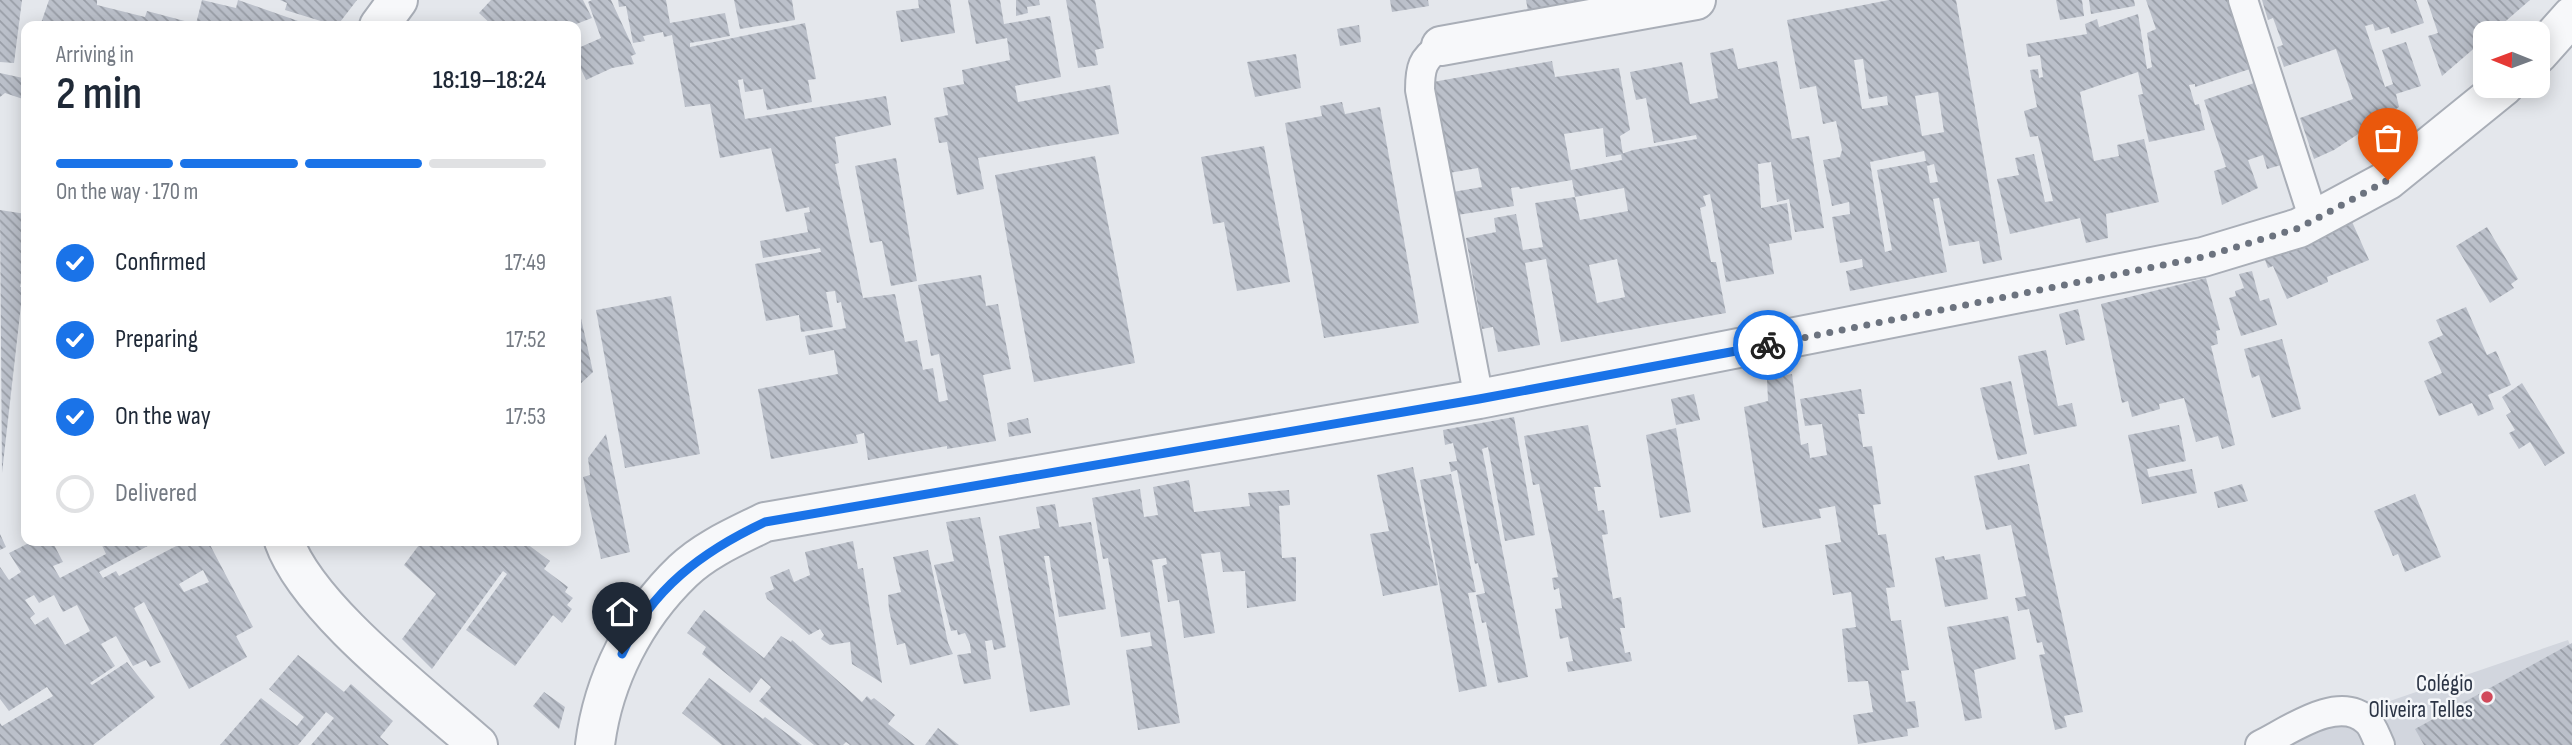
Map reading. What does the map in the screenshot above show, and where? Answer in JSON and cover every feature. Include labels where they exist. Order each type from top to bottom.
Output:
[{"type":"street","points":[[383,21],[398,0]]},
{"type":"street","points":[[1441,46],[1696,0]]},
{"type":"street","points":[[2550,41],[2572,16]]},
{"type":"street","points":[[595,745],[613,673],[630,635],[683,571],[720,544],[765,522],[1479,399],[2203,257],[2299,228],[2388,180],[2489,98]]},
{"type":"street","points":[[286,546],[289,556],[338,620],[478,745]]},
{"type":"lane","points":[[2243,0],[2314,220]]},
{"type":"lane","points":[[1441,46],[1425,57],[1420,70],[1420,90],[1479,399]]},
{"type":"lane","points":[[2260,745],[2339,710],[2357,714],[2368,722],[2380,745]]},
{"type":"shaded area","name":"Colégio Oliveira Telles","points":[[2568,640],[2572,649],[2572,745],[2261,745]]},
{"type":"building","points":[[0,0],[22,0],[14,63],[0,62]]},
{"type":"building","points":[[49,0],[97,0],[97,5],[145,17],[147,11],[185,21],[42,21]]},
{"type":"building","points":[[202,0],[236,8],[238,0],[298,21],[197,21]]},
{"type":"building","points":[[280,0],[357,0],[341,21],[321,21],[285,10],[287,3]]},
{"type":"building","points":[[491,0],[583,0],[592,18],[581,22],[488,21],[479,13]]},
{"type":"building","points":[[611,0],[636,54],[631,56],[634,64],[612,68],[586,80],[581,69],[581,47],[601,38],[588,2]]},
{"type":"building","points":[[618,0],[666,0],[670,23],[725,13],[730,36],[690,43],[690,47],[805,23],[816,79],[808,80],[812,102],[767,110],[763,89],[745,92],[743,79],[738,80],[745,119],[886,96],[891,125],[835,137],[839,163],[835,164],[863,298],[895,294],[905,342],[917,340],[923,370],[933,368],[939,402],[948,400],[939,354],[931,356],[918,285],[981,275],[986,306],[998,304],[1011,369],[983,375],[996,441],[947,449],[947,446],[868,460],[864,433],[856,435],[858,443],[771,459],[758,389],[838,374],[834,350],[809,355],[805,336],[846,328],[841,302],[837,303],[835,291],[826,292],[833,327],[801,332],[799,315],[766,321],[755,264],[821,252],[820,248],[763,258],[760,241],[808,232],[804,213],[810,212],[809,207],[786,212],[771,148],[720,158],[710,104],[685,107],[672,35],[664,37],[663,32],[643,36],[645,41],[633,43],[626,6],[619,7]]},
{"type":"building","points":[[734,0],[792,0],[795,20],[740,29]]},
{"type":"building","points":[[918,0],[950,0],[955,33],[901,42],[896,11],[919,8]]},
{"type":"building","points":[[968,0],[1000,0],[1004,24],[1050,16],[1061,77],[1015,86],[1018,102],[1110,85],[1119,134],[978,158],[984,189],[957,195],[947,142],[939,143],[934,118],[948,115],[943,88],[964,84],[962,70],[1010,60],[1007,38],[976,44]]},
{"type":"building","points":[[1016,0],[1039,0],[1040,5],[1027,7],[1028,13],[1016,16]]},
{"type":"building","points":[[1066,0],[1095,0],[1104,48],[1095,50],[1098,65],[1078,68]]},
{"type":"building","points":[[1390,0],[1428,0],[1429,6],[1392,12]]},
{"type":"building","points":[[1526,0],[1582,0],[1582,1],[1528,11]]},
{"type":"building","points":[[1889,0],[1956,0],[2002,260],[1983,264],[1979,241],[1949,246],[1939,198],[1933,199],[1947,272],[1850,291],[1846,271],[1863,267],[1862,259],[1840,263],[1832,217],[1850,214],[1849,202],[1832,206],[1823,160],[1840,157],[1842,150],[1836,121],[1823,124],[1816,86],[1800,89],[1787,20]],"holes":[[[1863,59],[1869,99],[1887,96],[1888,105],[1862,109],[1854,60]],[[1938,92],[1944,132],[1922,136],[1915,96]],[[1924,151],[1926,161],[1877,170],[1892,250],[1885,252],[1870,162]],[[1934,164],[1938,182],[1930,183],[1927,166]]]},
{"type":"building","points":[[2056,0],[2082,0],[2084,16],[2060,20]]},
{"type":"building","points":[[2089,0],[2134,0],[2135,6],[2091,14]]},
{"type":"building","points":[[2146,0],[2227,0],[2250,69],[2195,87],[2195,84],[2189,85],[2195,105],[2199,104],[2205,130],[2149,142],[2138,95],[2143,94],[2138,72],[2080,92],[2094,161],[2119,156],[2117,145],[2144,139],[2159,202],[2106,214],[2108,238],[2086,243],[2080,218],[2010,234],[1997,179],[2019,175],[2015,158],[2034,154],[2045,202],[2053,201],[2038,136],[2030,137],[2024,111],[2037,107],[2030,70],[2038,69],[2039,78],[2043,77],[2040,55],[2028,57],[2026,44],[2087,34],[2085,24],[2097,19],[2099,27],[2138,14],[2147,69],[2152,67],[2147,33],[2156,29]]},
{"type":"building","points":[[2262,0],[2416,0],[2424,23],[2391,34],[2389,27],[2375,31],[2373,24],[2365,26],[2385,87],[2393,84],[2382,50],[2406,42],[2421,86],[2396,94],[2399,107],[2334,150],[2314,159],[2300,118],[2353,99],[2336,49],[2284,67],[2277,47],[2283,45],[2273,18],[2268,20]]},
{"type":"building","points":[[2427,0],[2530,0],[2506,21],[2473,21],[2473,49],[2442,76],[2428,36],[2438,33]]},
{"type":"building","points":[[1359,25],[1361,42],[1340,46],[1337,29]]},
{"type":"building","points":[[1733,48],[1738,69],[1777,61],[1792,139],[1809,136],[1824,228],[1795,232],[1789,199],[1777,202],[1771,162],[1758,164],[1761,208],[1787,203],[1792,240],[1769,244],[1774,274],[1726,282],[1710,194],[1703,196],[1706,206],[1700,208],[1711,262],[1716,262],[1726,313],[1561,342],[1546,259],[1525,263],[1540,345],[1498,352],[1493,327],[1482,329],[1466,238],[1496,232],[1494,218],[1516,214],[1523,250],[1543,247],[1535,203],[1575,197],[1572,180],[1520,189],[1511,188],[1514,206],[1451,216],[1447,193],[1482,187],[1478,168],[1443,174],[1427,83],[1552,61],[1555,77],[1619,68],[1630,130],[1620,136],[1623,153],[1697,139],[1696,135],[1654,143],[1646,98],[1636,100],[1630,72],[1682,62],[1690,104],[1718,98],[1710,53]],"holes":[[[1603,128],[1606,157],[1621,154],[1622,160],[1571,170],[1564,134]],[[1624,188],[1628,211],[1580,220],[1575,197]],[[1617,259],[1625,297],[1597,303],[1589,265]]]},
{"type":"building","points":[[1296,54],[1301,88],[1255,97],[1247,62]]},
{"type":"building","points":[[0,73],[21,78],[21,98],[5,93],[0,97]]},
{"type":"building","points":[[2254,83],[2281,165],[2267,169],[2263,155],[2248,160],[2258,188],[2222,205],[2214,171],[2226,167],[2204,100]]},
{"type":"building","points":[[1342,102],[1345,114],[1380,107],[1419,323],[1324,338],[1285,123],[1322,116],[1320,106]]},
{"type":"building","points":[[1264,146],[1290,282],[1237,291],[1224,222],[1213,224],[1201,157]]},
{"type":"building","points":[[1095,156],[1135,363],[1034,382],[995,175]]},
{"type":"building","points":[[896,158],[917,281],[891,286],[882,241],[870,243],[855,166]]},
{"type":"building","points":[[0,210],[21,213],[21,305],[2,473]]},
{"type":"building","points":[[2349,215],[2369,260],[2327,277],[2328,282],[2287,299],[2273,266],[2268,268],[2264,257]]},
{"type":"building","points":[[2487,227],[2518,279],[2511,284],[2514,288],[2490,303],[2456,246]]},
{"type":"building","points":[[2252,271],[2260,301],[2269,298],[2277,325],[2241,336],[2229,298],[2236,296],[2235,291],[2244,288],[2239,274]]},
{"type":"building","points":[[2206,278],[2220,330],[2216,331],[2218,344],[2211,346],[2235,445],[2222,449],[2218,436],[2196,442],[2184,398],[2159,404],[2160,409],[2132,417],[2128,401],[2122,403],[2101,304]]},
{"type":"building","points":[[671,296],[700,454],[625,468],[596,310]]},
{"type":"building","points":[[2466,307],[2487,355],[2496,351],[2511,385],[2488,395],[2494,409],[2478,416],[2472,403],[2439,416],[2424,381],[2442,373],[2428,342],[2443,335],[2436,320]]},
{"type":"building","points":[[2078,309],[2085,340],[2066,345],[2059,314]]},
{"type":"building","points":[[581,318],[593,372],[581,383]]},
{"type":"building","points":[[2282,339],[2301,409],[2272,418],[2259,375],[2252,378],[2244,349]]},
{"type":"building","points":[[2046,350],[2058,406],[2072,403],[2077,426],[2034,435],[2018,356]]},
{"type":"building","points":[[1792,374],[1801,445],[1808,443],[1810,458],[1827,455],[1822,424],[1805,426],[1800,399],[1861,389],[1865,414],[1858,414],[1863,447],[1872,446],[1881,504],[1873,505],[1878,535],[1886,534],[1895,587],[1886,588],[1891,621],[1901,620],[1909,670],[1901,671],[1906,702],[1915,701],[1919,727],[1907,729],[1908,736],[1858,744],[1853,715],[1873,712],[1868,681],[1848,682],[1842,629],[1856,627],[1851,592],[1833,595],[1825,545],[1841,542],[1835,506],[1819,509],[1821,518],[1763,528],[1744,407],[1768,401],[1767,379]]},
{"type":"building","points":[[2011,381],[2027,454],[1998,460],[1980,388]]},
{"type":"building","points":[[2522,383],[2565,453],[2545,466],[2530,442],[2519,449],[2509,433],[2515,430],[2506,415],[2511,412],[2502,397]]},
{"type":"building","points":[[1694,394],[1700,420],[1676,425],[1671,399]]},
{"type":"building","points":[[1514,417],[1535,535],[1505,541],[1488,447],[1482,449],[1528,677],[1498,683],[1486,622],[1482,623],[1476,595],[1485,593],[1478,563],[1475,564],[1457,470],[1451,472],[1449,462],[1457,461],[1453,443],[1445,445],[1443,430]]},
{"type":"building","points":[[1028,418],[1031,433],[1009,437],[1007,423]]},
{"type":"building","points":[[1588,425],[1601,487],[1594,487],[1598,511],[1604,510],[1608,534],[1602,535],[1613,599],[1621,597],[1625,628],[1620,628],[1625,653],[1630,652],[1632,661],[1568,672],[1566,662],[1573,661],[1568,637],[1560,639],[1555,609],[1562,608],[1559,588],[1554,590],[1552,578],[1558,577],[1539,484],[1533,485],[1524,436]]},
{"type":"building","points":[[2179,425],[2186,461],[2147,469],[2149,477],[2192,469],[2197,493],[2142,504],[2128,435]]},
{"type":"building","points":[[1676,428],[1691,512],[1660,518],[1646,435]]},
{"type":"building","points":[[606,434],[630,552],[601,559],[583,477],[590,475],[588,458]]},
{"type":"building","points":[[2029,464],[2083,712],[2064,716],[2067,727],[2055,730],[2039,655],[2045,654],[2042,642],[2037,643],[2029,609],[2018,611],[2015,598],[2026,596],[2011,525],[1986,530],[1974,476]]},
{"type":"building","points":[[1413,467],[1438,585],[1383,596],[1370,534],[1389,531],[1377,475]]},
{"type":"building","points":[[1451,474],[1476,592],[1468,593],[1487,686],[1459,692],[1420,480]]},
{"type":"building","points":[[1189,480],[1194,512],[1250,506],[1248,493],[1289,490],[1290,505],[1279,506],[1282,558],[1296,557],[1296,601],[1247,608],[1245,571],[1223,572],[1220,552],[1201,554],[1215,633],[1184,638],[1179,600],[1168,602],[1162,566],[1167,564],[1166,558],[1152,560],[1180,723],[1138,730],[1126,650],[1152,646],[1150,632],[1121,637],[1108,558],[1103,559],[1092,498],[1140,489],[1144,517],[1158,515],[1153,487]]},
{"type":"building","points":[[2242,484],[2248,501],[2218,508],[2214,492]]},
{"type":"building","points":[[2415,494],[2441,557],[2405,572],[2398,554],[2393,556],[2374,511]]},
{"type":"building","points":[[1055,504],[1059,527],[1091,522],[1106,609],[1059,617],[1049,556],[1044,556],[1070,705],[1030,712],[999,536],[1040,528],[1036,507]]},
{"type":"building","points":[[980,517],[1006,647],[994,650],[992,640],[985,641],[991,679],[964,684],[957,655],[971,653],[970,644],[965,633],[958,635],[957,630],[951,631],[934,565],[954,561],[946,522]]},
{"type":"building","points":[[0,534],[6,547],[0,550]]},
{"type":"building","points":[[853,541],[858,569],[863,568],[882,683],[852,664],[850,642],[830,645],[821,639],[824,635],[820,629],[809,635],[767,599],[765,593],[774,589],[770,577],[789,569],[794,582],[810,575],[805,552]]},
{"type":"building","points":[[23,546],[55,546],[63,562],[53,566],[60,578],[106,554],[102,546],[148,546],[99,572],[103,578],[116,571],[119,576],[176,546],[211,546],[253,627],[236,636],[247,657],[189,689],[144,602],[134,608],[161,662],[150,667],[146,660],[133,666],[116,636],[101,644],[115,666],[90,683],[92,685],[127,662],[155,697],[93,745],[0,745],[0,723],[2,726],[53,696],[47,687],[9,711],[0,699],[0,567],[9,580],[21,572],[9,553]],"holes":[[[203,570],[209,582],[184,592],[179,584]],[[34,595],[39,603],[54,595],[63,612],[77,605],[90,631],[65,645],[48,617],[35,625],[30,618],[35,614],[25,600]]]},
{"type":"building","points":[[418,546],[530,546],[550,561],[544,569],[568,587],[565,592],[573,598],[567,605],[572,609],[562,623],[553,615],[515,666],[466,630],[507,574],[503,571],[432,669],[402,639],[436,594],[404,565]]},
{"type":"building","points":[[928,550],[948,643],[953,654],[910,665],[905,643],[897,645],[889,610],[888,595],[901,592],[893,557]]},
{"type":"building","points":[[1980,554],[1988,599],[1945,607],[1935,558],[1944,556],[1945,560]]},
{"type":"building","points":[[704,610],[764,658],[781,636],[791,642],[792,640],[862,702],[867,696],[871,700],[874,698],[895,715],[888,724],[915,745],[850,745],[846,742],[843,745],[814,745],[759,701],[771,687],[761,678],[750,693],[702,654],[706,647],[687,633]]},
{"type":"building","points":[[2008,616],[2016,659],[1974,670],[1982,718],[1965,721],[1947,627]]},
{"type":"building","points":[[2572,643],[2572,745],[2424,745],[2415,729]]},
{"type":"building","points":[[298,655],[344,692],[351,684],[393,721],[380,737],[389,745],[311,745],[334,718],[326,712],[298,745],[220,745],[261,698],[297,726],[304,717],[269,689]]},
{"type":"building","points":[[709,678],[802,745],[722,745],[682,713]]},
{"type":"building","points":[[544,692],[565,707],[559,729],[533,706]]},
{"type":"building","points":[[938,728],[959,745],[925,745]]},
{"type":"way so far","points":[[1768,345],[2203,257],[2299,228],[2388,180]]},
{"type":"place","name":"Colégio Oliveira Telles","points":[[2487,697]]},
{"type":"route","points":[[622,654],[630,635],[683,571],[720,544],[765,522],[1479,399],[1768,345]]}]
